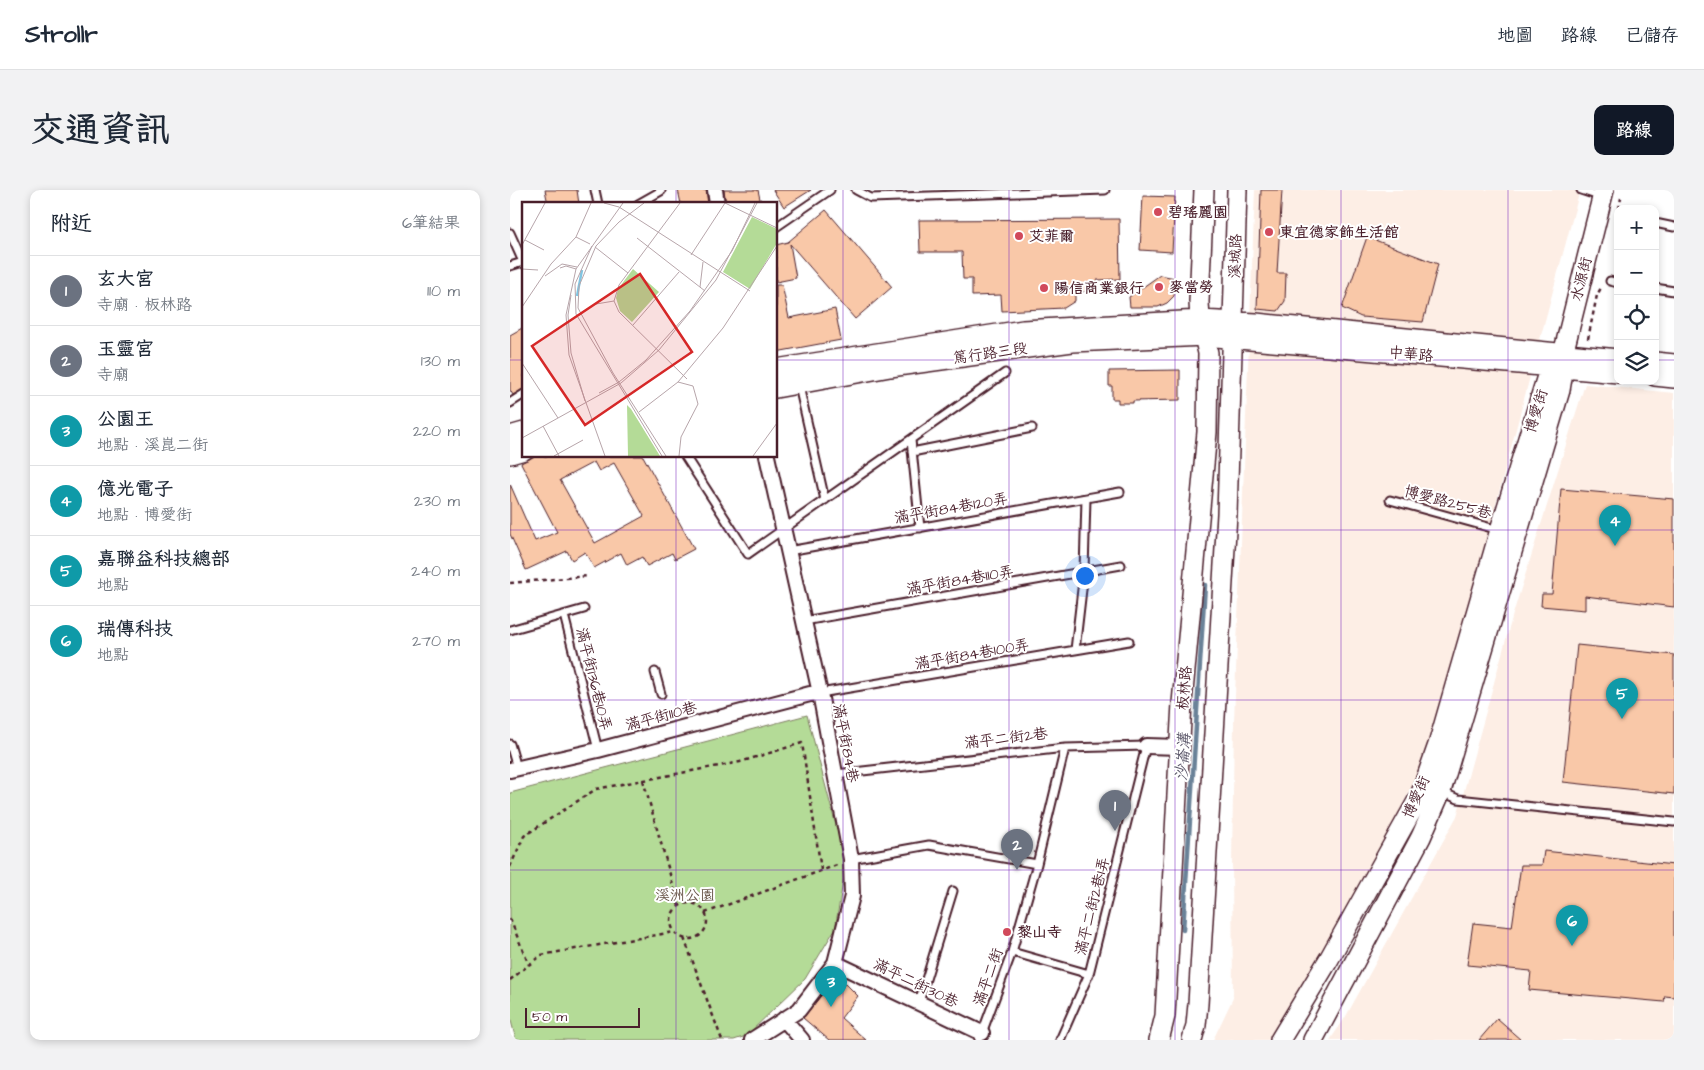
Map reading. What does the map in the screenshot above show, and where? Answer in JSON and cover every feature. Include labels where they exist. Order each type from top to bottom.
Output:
[{"type":"street","points":[[1203,328],[1199,302],[1204,190]]},
{"type":"street","name":"溪城路","points":[[1232,330],[1237,190]]},
{"type":"street","name":"水源街","points":[[1561,361],[1603,193]]},
{"type":"street","name":"中華路","points":[[1203,328],[1561,361],[1614,372]]},
{"type":"street","name":"篤行路三段","points":[[778,369],[1023,330],[1203,328]]},
{"type":"street","name":"篤行路三段","points":[[778,388],[890,367],[1072,342],[1203,328]]},
{"type":"street","name":"板林路","points":[[1160,1040],[1165,1016],[1182,704],[1207,432],[1208,353],[1203,328]]},
{"type":"street","points":[[1192,1040],[1198,1004],[1227,514],[1232,330]]},
{"type":"street","name":"中華路","points":[[1561,361],[1614,359]]},
{"type":"street","name":"博愛街","points":[[1313,1040],[1421,837],[1432,787],[1438,746],[1500,530],[1546,376],[1561,361]]},
{"type":"street","name":"博愛街","points":[[1280,1040],[1334,950],[1420,796],[1432,787],[1560,390],[1562,378],[1561,361]]},
{"type":"street","points":[[1659,362],[1674,364]]},
{"type":"street","points":[[1659,376],[1674,378]]},
{"type":"street","name":"滿平街84巷","points":[[767,458],[820,693],[836,774],[846,862],[852,896],[835,963]]},
{"type":"street","name":"滿平街110巷","points":[[513,769],[598,750],[810,694],[820,693]]},
{"type":"street","name":"滿平二街2巷","points":[[1146,746],[1180,747]]},
{"type":"street","points":[[752,1040],[799,1010],[835,963]]},
{"type":"street","name":"滿平二街30巷","points":[[835,963],[919,1002],[980,1037]]},
{"type":"street","points":[[784,1019],[802,1040]]},
{"type":"lane","points":[[778,226],[830,190]]},
{"type":"lane","points":[[856,190],[871,198],[1106,190]]},
{"type":"lane","points":[[1581,190],[1603,193]]},
{"type":"lane","points":[[642,202],[661,191]]},
{"type":"lane","points":[[1659,224],[1674,227]]},
{"type":"lane","points":[[510,233],[522,261]]},
{"type":"lane","points":[[1659,289],[1674,291]]},
{"type":"lane","points":[[686,458],[748,554],[1005,373]]},
{"type":"lane","points":[[798,384],[825,500]]},
{"type":"lane","points":[[510,403],[522,395]]},
{"type":"lane","points":[[912,452],[1032,428]]},
{"type":"lane","points":[[911,440],[920,528]]},
{"type":"lane","name":"滿平街84巷120弄","points":[[788,551],[1120,492]]},
{"type":"lane","points":[[1075,650],[1084,572],[1086,498]]},
{"type":"lane","name":"博愛路255巷","points":[[1390,500],[1500,530]]},
{"type":"lane","name":"滿平街84巷110弄","points":[[804,621],[1121,565]]},
{"type":"lane","points":[[510,630],[584,609]]},
{"type":"lane","name":"滿平街136巷10弄","points":[[564,615],[598,750]]},
{"type":"lane","name":"滿平街84巷100弄","points":[[820,693],[1129,641]]},
{"type":"lane","points":[[655,672],[661,694]]},
{"type":"lane","points":[[510,744],[513,769]]},
{"type":"lane","name":"滿平二街2巷","points":[[836,774],[1065,748],[1146,746]]},
{"type":"lane","name":"滿平二街2巷1弄","points":[[1060,1040],[1089,974],[1146,746]]},
{"type":"lane","name":"滿平二街","points":[[980,1037],[1012,952],[1037,864],[1065,748]]},
{"type":"lane","points":[[1432,787],[1458,799],[1674,822]]},
{"type":"lane","points":[[846,862],[929,845],[1037,864]]},
{"type":"lane","points":[[919,1002],[953,891]]},
{"type":"lane","points":[[1012,952],[1089,974]]},
{"type":"lane","points":[[784,1019],[807,1040]]},
{"type":"path","points":[[1587,343],[1597,295],[1603,285],[1614,282]]},
{"type":"path","points":[[510,582],[588,576]]},
{"type":"path","points":[[510,867],[524,836],[596,789],[740,762],[802,743],[821,870]]},
{"type":"path","points":[[643,780],[679,906]]},
{"type":"path","points":[[705,913],[846,862]]},
{"type":"path","points":[[510,980],[541,954],[674,932],[684,938],[696,938],[701,934],[706,924],[705,913],[691,903],[679,906],[672,915],[671,921],[674,932]]},
{"type":"path","points":[[510,918],[528,965]]},
{"type":"path","points":[[684,938],[722,1040]]},
{"type":"shaded area","points":[[1255,190],[1580,190],[1430,750],[1331,947],[1274,1040],[1213,1040],[1233,998],[1234,721]]},
{"type":"shaded area","points":[[1585,384],[1674,393],[1674,1040],[1330,1040],[1345,1018],[1457,816],[1513,614]]},
{"type":"green space","name":"溪洲公園","points":[[807,715],[846,864],[835,929],[805,979],[746,1036],[734,1040],[516,1040],[510,1017],[510,793]]},
{"type":"building","points":[[545,190],[577,190],[579,202],[548,202]]},
{"type":"building","points":[[678,190],[706,190],[708,202],[681,202]]},
{"type":"building","points":[[724,190],[758,190],[761,202],[726,202]]},
{"type":"building","points":[[773,190],[811,190],[784,207]]},
{"type":"building","name":"東宜德家飾生活館","points":[[1261,190],[1282,190],[1277,273],[1286,273],[1285,301],[1278,311],[1257,309]]},
{"type":"building","name":"碧瑤麗園","points":[[1143,196],[1175,197],[1172,252],[1140,250]]},
{"type":"building","points":[[826,210],[892,287],[855,319],[790,244],[796,278],[778,282],[778,244],[788,242]]},
{"type":"building","points":[[1119,219],[1120,279],[1097,280],[1097,291],[1075,292],[1075,301],[1064,308],[1002,311],[1001,295],[972,296],[972,279],[963,279],[962,252],[920,252],[919,220]]},
{"type":"building","points":[[1367,237],[1438,264],[1423,322],[1361,317],[1342,308]]},
{"type":"building","name":"麥當勞","points":[[1160,275],[1175,278],[1174,296],[1167,303],[1158,307],[1130,307],[1129,297]]},
{"type":"building","points":[[778,285],[782,285],[789,318],[835,309],[841,340],[778,352]]},
{"type":"building","points":[[522,328],[522,390],[513,395],[510,390],[510,335]]},
{"type":"building","points":[[1180,370],[1180,400],[1118,403],[1118,399],[1112,399],[1112,386],[1109,386],[1109,371]]},
{"type":"building","points":[[531,458],[644,458],[694,549],[675,559],[672,553],[647,566],[642,557],[627,565],[621,553],[594,568],[585,552],[572,560],[567,551],[526,570],[510,534],[510,484],[535,541],[557,532],[521,463]],"holes":[[[594,462],[599,471],[614,463],[644,516],[595,543],[560,480]]]},
{"type":"building","points":[[1561,489],[1674,499],[1674,607],[1585,596],[1585,610],[1541,606],[1542,594],[1552,594]]},
{"type":"building","points":[[1577,645],[1674,655],[1674,794],[1563,782]]},
{"type":"building","points":[[1544,851],[1674,865],[1674,997],[1665,996],[1664,1002],[1529,990],[1531,971],[1467,965],[1473,923],[1512,927],[1521,865],[1542,865]]},
{"type":"building","points":[[840,981],[846,984],[858,996],[841,1018],[866,1040],[829,1040],[803,1018],[832,982]]},
{"type":"building","points":[[1497,1019],[1521,1040],[1479,1040]]},
{"type":"waterway","name":"沙崙溝","points":[[1183,930],[1205,585]]},
{"type":"place","name":"碧瑤麗園","points":[[1158,212]]},
{"type":"place","name":"東宜德家飾生活館","points":[[1269,232]]},
{"type":"place","name":"艾菲爾","points":[[1019,236]]},
{"type":"place","name":"麥當勞","points":[[1159,287]]},
{"type":"place","name":"陽信商業銀行","points":[[1044,288]]},
{"type":"place","name":"億光電子","points":[[1615,546]]},
{"type":"place","name":"嘉聯益科技總部","points":[[1622,719]]},
{"type":"place","name":"玄大宮","points":[[1115,831]]},
{"type":"place","name":"玉靈宮","points":[[1017,870]]},
{"type":"place","name":"黎山寺","points":[[1007,932]]},
{"type":"place","name":"瑞傳科技","points":[[1572,946]]},
{"type":"place","name":"公園王","points":[[831,1007]]}]
